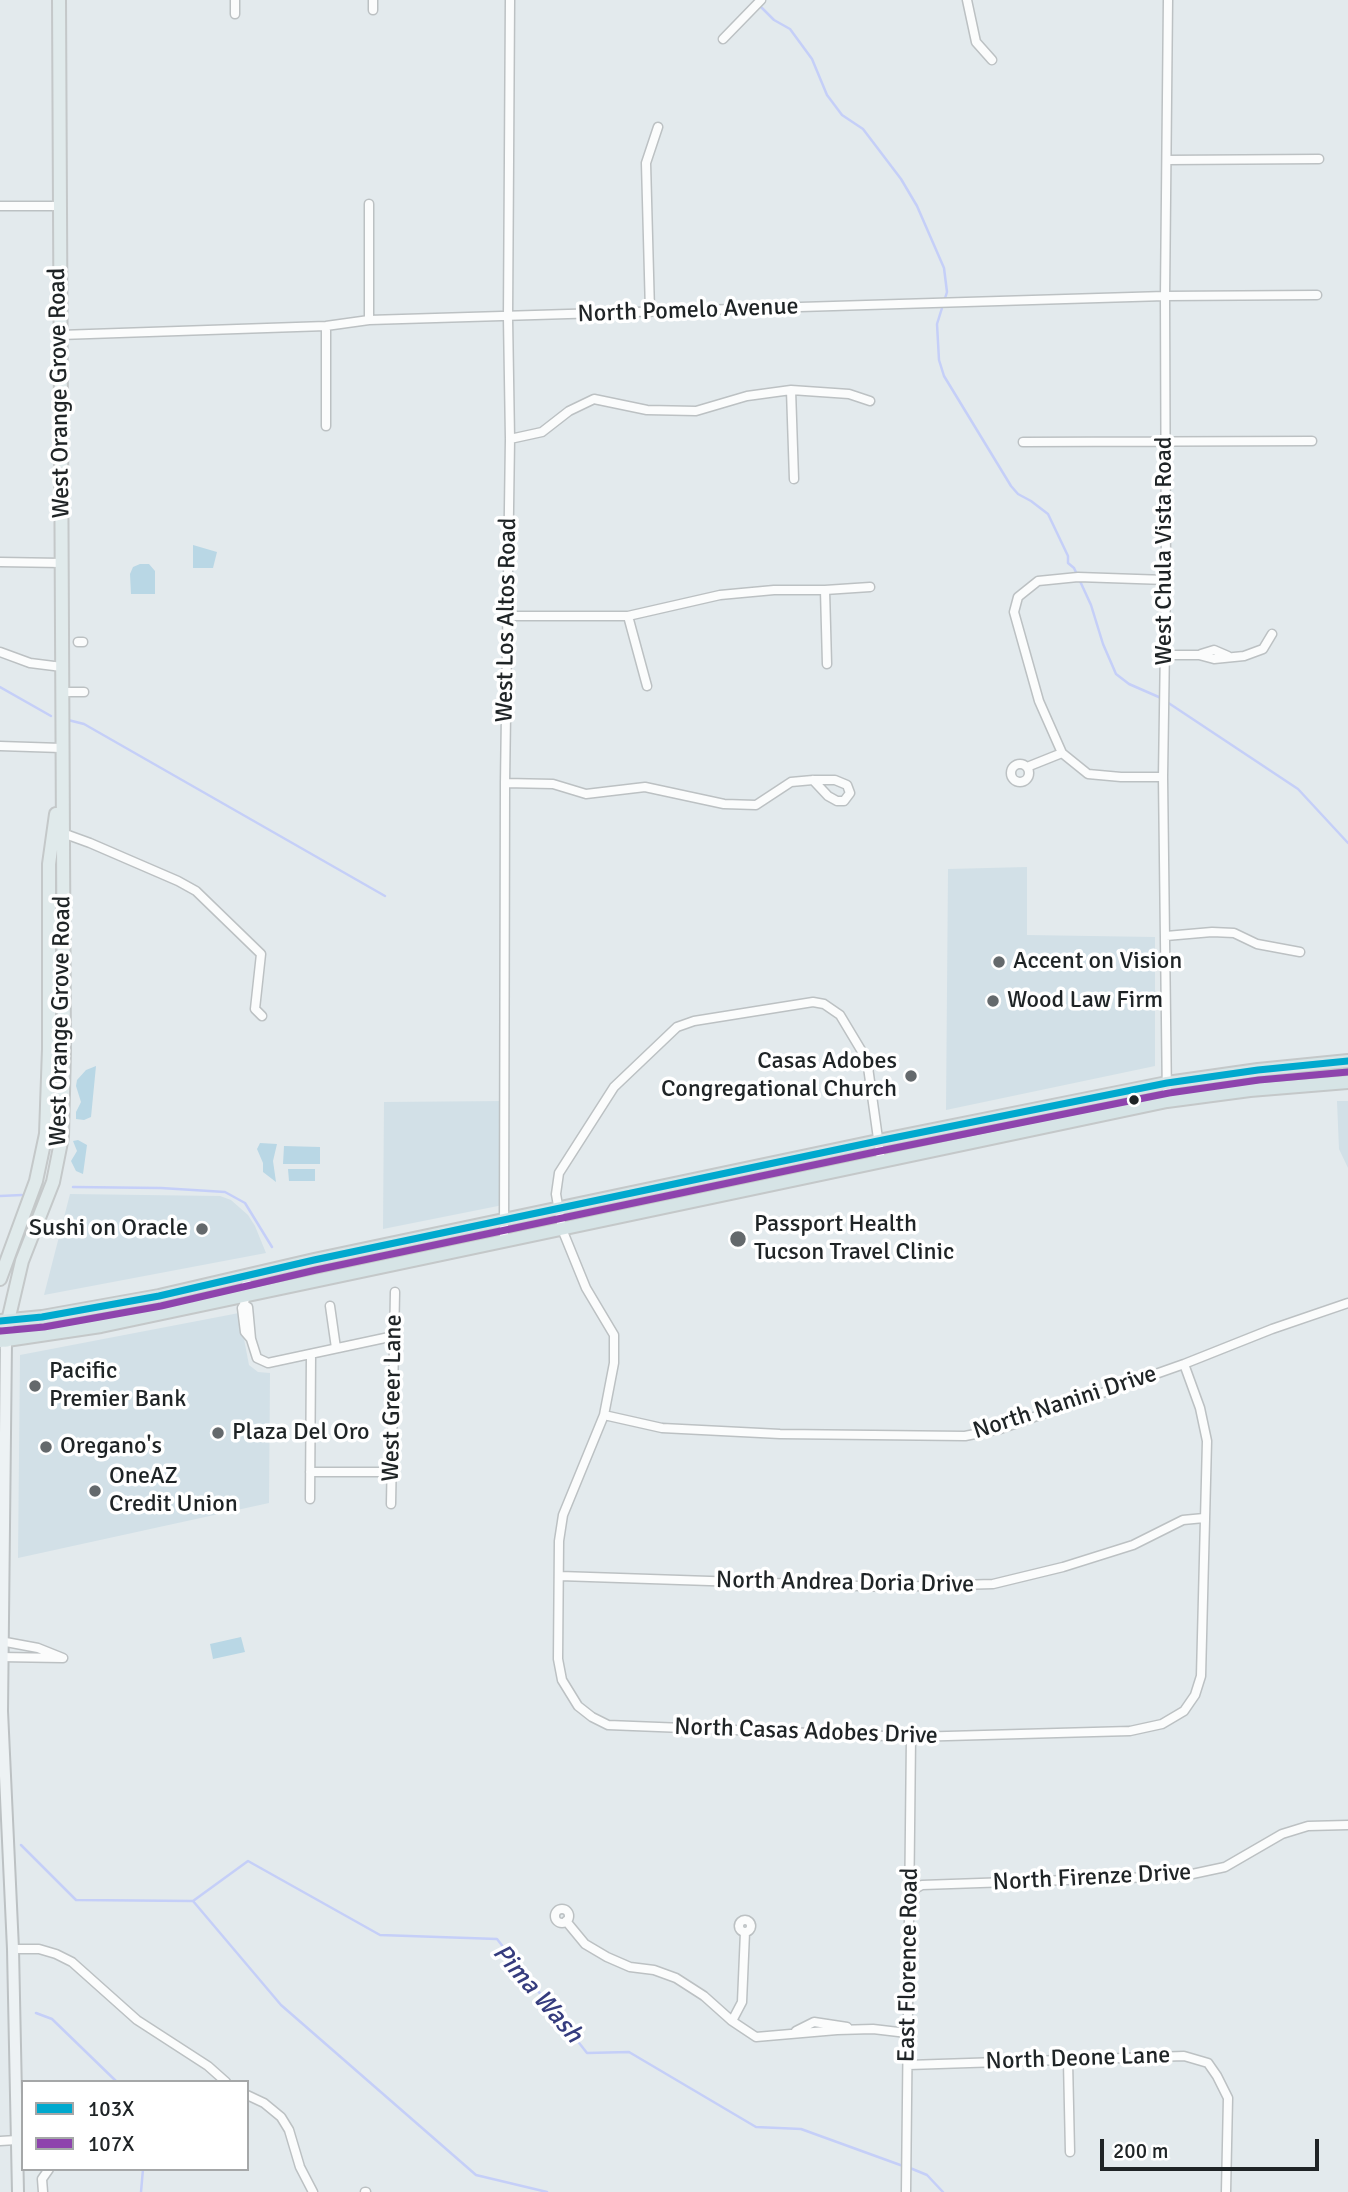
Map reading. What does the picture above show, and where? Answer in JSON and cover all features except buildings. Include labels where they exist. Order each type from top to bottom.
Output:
[{"type":"highway","points":[[4,1321],[159,1296],[314,1260],[1167,1083],[1348,1061]]},
{"type":"highway","points":[[3,1341],[244,1300],[504,1241],[1167,1101],[1250,1090],[1348,1082]]},
{"type":"main road","name":"West Orange Grove Road","points":[[18,2192],[13,1949],[5,1861],[9,1833],[1,1706],[3,1341],[4,1321],[22,1261],[54,1182],[62,1136],[57,835],[61,786],[62,692],[59,0]]},
{"type":"main road","name":"West Orange Grove Road","points":[[0,1279],[36,1181],[46,1134],[49,872],[57,835]]},
{"type":"street","points":[[235,0],[235,14]]},
{"type":"street","points":[[373,0],[373,10]]},
{"type":"street","name":"West Los Altos Road","points":[[504,1241],[505,783],[510,439],[510,0]]},
{"type":"street","points":[[723,39],[761,0]]},
{"type":"street","points":[[967,0],[976,42],[992,60]]},
{"type":"street","name":"West Chula Vista Road","points":[[1167,1101],[1163,777],[1168,0]]},
{"type":"street","points":[[650,312],[646,163],[658,127]]},
{"type":"street","points":[[1167,160],[1319,159]]},
{"type":"street","points":[[369,204],[369,320]]},
{"type":"street","points":[[0,205],[58,206]]},
{"type":"street","name":"North Pomelo Avenue","points":[[60,335],[326,326],[369,320],[508,318],[1165,296],[1317,295]]},
{"type":"street","points":[[326,326],[326,426]]},
{"type":"street","points":[[510,439],[542,432],[569,411],[594,399],[647,410],[695,411],[747,396],[791,390],[849,394],[870,401]]},
{"type":"street","points":[[791,390],[794,479]]},
{"type":"street","points":[[1023,442],[1312,441]]},
{"type":"street","points":[[0,562],[62,563]]},
{"type":"street","points":[[1163,777],[1088,774],[1062,753],[1039,701],[1014,612],[1018,597],[1038,581],[1078,577],[1166,580]]},
{"type":"street","points":[[507,616],[628,616],[720,596],[774,590],[870,587]]},
{"type":"street","points":[[825,590],[827,664]]},
{"type":"street","points":[[628,616],[647,685]]},
{"type":"street","points":[[1165,655],[1199,655],[1214,650],[1228,656],[1244,656],[1263,649],[1272,634]]},
{"type":"street","points":[[0,652],[30,663],[62,667]]},
{"type":"street","points":[[62,692],[84,692]]},
{"type":"street","points":[[0,746],[61,748]]},
{"type":"street","points":[[1027,767],[1062,753]]},
{"type":"street","points":[[505,783],[553,784],[586,794],[645,787],[724,804],[757,805],[791,782],[813,780]]},
{"type":"street","points":[[57,835],[90,843],[196,891],[261,954],[255,1009],[262,1016]]},
{"type":"street","points":[[1166,936],[1234,933],[1257,944],[1300,952]]},
{"type":"street","name":"North Casas Adobes Drive","points":[[881,1160],[867,1060],[848,1026],[833,1008],[813,1002],[694,1021],[677,1027],[614,1087],[559,1173],[556,1194],[562,1229],[586,1288],[614,1335],[614,1363],[604,1415],[563,1515],[559,1541],[558,1659],[562,1680],[578,1706],[592,1717],[608,1725],[911,1737],[1130,1731],[1161,1724],[1184,1711],[1195,1695],[1201,1676],[1207,1441],[1200,1408],[1184,1364]]},
{"type":"street","points":[[247,1277],[242,1308],[245,1332],[251,1339],[255,1354],[263,1362],[275,1363],[394,1336]]},
{"type":"street","name":"West Greer Lane","points":[[391,1504],[395,1292]]},
{"type":"street","name":"North Nanini Drive","points":[[604,1415],[662,1428],[792,1434],[965,1436],[1000,1429],[1348,1303]]},
{"type":"street","points":[[330,1306],[336,1348]]},
{"type":"street","points":[[310,1499],[311,1354]]},
{"type":"street","points":[[310,1472],[392,1472]]},
{"type":"street","name":"North Andrea Doria Drive","points":[[560,1576],[889,1587],[993,1584],[1063,1567],[1133,1545],[1183,1520],[1203,1518]]},
{"type":"street","points":[[2,1641],[38,1648],[63,1658],[2,1657]]},
{"type":"street","name":"East Florence Road","points":[[906,2192],[911,1737]]},
{"type":"street","name":"North Firenze Drive","points":[[911,1891],[922,1885],[1183,1876],[1225,1867],[1282,1834],[1307,1826],[1348,1825]]},
{"type":"street","points":[[0,1843],[9,1833]]},
{"type":"street","points":[[566,1921],[585,1944],[630,1967],[654,1970],[676,1978],[757,2037],[790,2034],[814,2022],[854,2029],[907,2033]]},
{"type":"street","points":[[732,2021],[742,2002],[745,1932]]},
{"type":"street","points":[[13,1949],[39,1949],[72,1962],[137,2020],[208,2066],[224,2080]]},
{"type":"street","name":"North Deone Lane","points":[[908,2065],[1184,2056],[1208,2063],[1228,2098],[1226,2192]]},
{"type":"street","points":[[1068,2061],[1070,2152]]},
{"type":"street","points":[[248,2095],[264,2103],[281,2117],[289,2130],[300,2167],[313,2192]]},
{"type":"street","points":[[0,2141],[17,2140]]},
{"type":"street","points":[[43,2192],[42,2179],[48,2171]]},
{"type":"shaded area","points":[[193,545],[217,552],[213,568],[193,568]]},
{"type":"shaded area","points":[[149,564],[155,571],[155,594],[131,594],[130,574],[133,567]]},
{"type":"shaded area","points":[[1027,867],[1027,935],[1155,937],[1155,1066],[946,1110],[948,869]]},
{"type":"shaded area","points":[[96,1066],[91,1117],[76,1119],[81,1102],[77,1080],[86,1070]]},
{"type":"shaded area","points":[[507,1101],[508,1204],[383,1229],[384,1102]]},
{"type":"shaded area","points":[[1337,1101],[1348,1101],[1348,1168],[1339,1149]]},
{"type":"shaded area","points":[[78,1140],[87,1145],[83,1174],[76,1171],[71,1161],[77,1151],[73,1141]]},
{"type":"shaded area","points":[[260,1143],[277,1144],[273,1161],[276,1182],[263,1172],[263,1163],[257,1149]]},
{"type":"shaded area","points":[[284,1146],[320,1147],[320,1164],[283,1164]]},
{"type":"shaded area","points":[[288,1169],[315,1169],[315,1181],[289,1181]]},
{"type":"shaded area","points":[[70,1194],[220,1196],[231,1200],[248,1215],[266,1253],[44,1295]]},
{"type":"shaded area","points":[[239,1313],[249,1365],[258,1372],[270,1373],[269,1503],[18,1558],[20,1355]]},
{"type":"shaded area","points":[[241,1637],[245,1652],[213,1659],[210,1644]]},
{"type":"waterway","points":[[760,6],[774,20],[790,29],[812,59],[827,95],[842,115],[863,129],[901,179],[917,206],[944,268],[947,292],[937,324],[939,360],[944,376],[1011,486],[1018,494],[1048,514],[1068,556],[1068,563],[1074,568],[1091,605],[1116,674],[1129,684],[1161,698]]},
{"type":"waterway","points":[[0,687],[51,716]]},
{"type":"waterway","points":[[1167,702],[1298,789],[1348,843]]},
{"type":"waterway","points":[[68,720],[84,724],[385,896]]},
{"type":"waterway","points":[[73,1187],[225,1192],[245,1203],[272,1247]]},
{"type":"waterway","points":[[0,1196],[22,1195]]},
{"type":"waterway","name":"Pima Wash","points":[[21,1845],[76,1900],[193,1901],[248,1861],[380,1935],[497,1939],[587,2053],[629,2052],[756,2127],[801,2129],[903,2166]]},
{"type":"waterway","points":[[193,1901],[281,2005],[476,2175],[547,2192]]},
{"type":"waterway","points":[[36,2013],[52,2019],[115,2080]]},
{"type":"waterway","name":"Pima Wash","points":[[910,2168],[927,2175],[943,2192]]},
{"type":"waterway","points":[[141,2192],[143,2171]]},
{"type":"transit line","name":"103X","points":[[0,1321],[42,1317],[159,1296],[314,1260],[1167,1083],[1348,1061]]},
{"type":"transit line","name":"107X","points":[[1,1331],[44,1327],[161,1306],[316,1270],[1169,1093],[1259,1080],[1348,1072]]},
{"type":"place","name":"Accent on Vision","points":[[999,962]]},
{"type":"place","name":"Wood Law Firm","points":[[993,1001]]},
{"type":"place","name":"Casas Adobes Congregational Church","points":[[911,1076]]},
{"type":"place","name":"Sushi on Oracle","points":[[202,1229]]},
{"type":"place","name":"Passport Health Tucson Travel Clinic","points":[[738,1239]]},
{"type":"place","name":"Pacific Premier Bank","points":[[35,1386]]},
{"type":"place","name":"Plaza Del Oro","points":[[218,1433]]},
{"type":"place","name":"Oregano's","points":[[46,1447]]},
{"type":"place","name":"OneAZ Credit Union","points":[[95,1491]]}]
